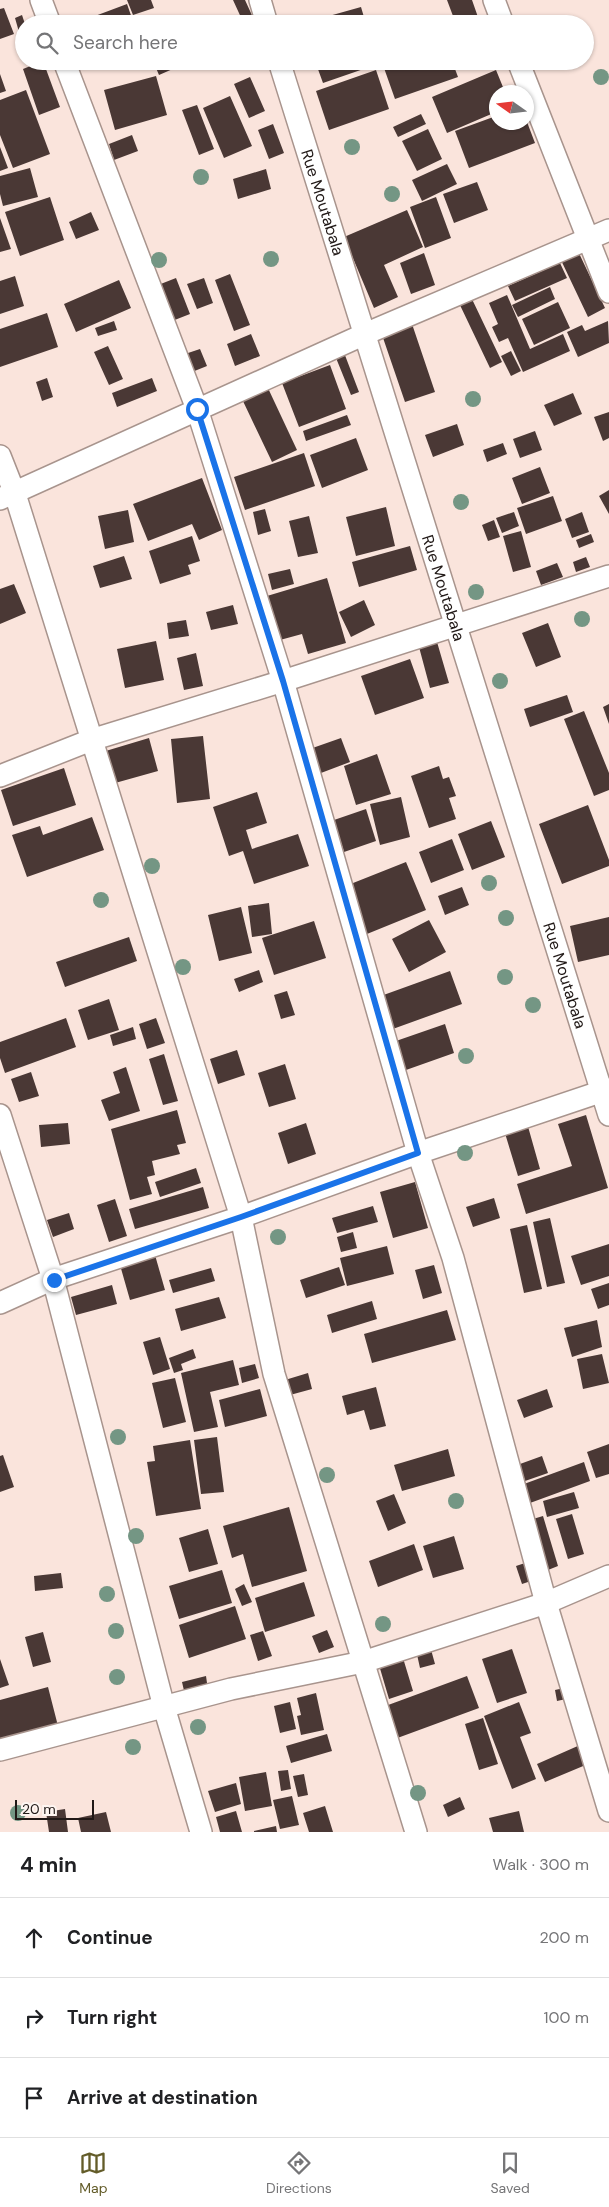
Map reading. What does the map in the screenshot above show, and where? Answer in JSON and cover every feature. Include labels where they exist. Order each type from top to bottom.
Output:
[{"type":"street","points":[[41,0],[47,15]]},
{"type":"street","points":[[260,0],[264,15]]},
{"type":"street","points":[[494,0],[500,15]]},
{"type":"street","points":[[67,70],[197,409],[283,681],[418,1153],[453,1258],[546,1603],[609,1811]]},
{"type":"street","name":"Rue Moutabala","points":[[282,70],[454,626],[605,1090],[609,1115]]},
{"type":"street","points":[[521,70],[609,292]]},
{"type":"street","points":[[7,497],[365,334],[609,230]]},
{"type":"street","points":[[0,456],[7,497],[91,740],[241,1217],[274,1374],[416,1832]]},
{"type":"street","points":[[0,776],[91,740],[283,681],[609,576]]},
{"type":"street","points":[[0,1303],[54,1280],[605,1090]]},
{"type":"street","points":[[0,1115],[54,1280],[164,1707],[201,1832]]},
{"type":"street","points":[[0,1750],[231,1689],[363,1662],[546,1603],[609,1576]]},
{"type":"building","points":[[127,0],[151,0],[154,8],[133,15]]},
{"type":"building","points":[[233,0],[245,0],[252,15],[240,15]]},
{"type":"building","points":[[447,0],[472,0],[477,15],[453,15]]},
{"type":"building","points":[[127,4],[131,15],[98,15]]},
{"type":"building","points":[[361,7],[363,15],[332,15]]},
{"type":"building","points":[[4,8],[14,34],[0,39],[0,9]]},
{"type":"building","points":[[23,70],[46,70],[60,107],[39,115]]},
{"type":"building","points":[[157,70],[170,70],[159,75]]},
{"type":"building","points":[[318,70],[361,70],[323,83]]},
{"type":"building","points":[[376,70],[389,109],[329,130],[316,91]]},
{"type":"building","points":[[385,70],[455,70],[458,77],[395,99]]},
{"type":"building","points":[[496,70],[502,85],[489,85],[489,115],[447,133],[432,97]]},
{"type":"building","points":[[0,74],[6,91],[0,93]]},
{"type":"building","points":[[156,76],[167,115],[115,130],[104,90]]},
{"type":"building","points":[[250,77],[265,111],[249,118],[234,84]]},
{"type":"building","points":[[26,90],[50,154],[13,168],[0,135],[0,100]]},
{"type":"building","points":[[230,96],[252,146],[224,158],[203,108]]},
{"type":"building","points":[[197,105],[214,149],[199,155],[182,110]]},
{"type":"building","points":[[421,114],[426,124],[398,137],[393,127]]},
{"type":"building","points":[[489,119],[489,130],[530,130],[535,143],[469,168],[455,131]]},
{"type":"building","points":[[273,124],[284,153],[269,159],[258,130]]},
{"type":"building","points":[[428,129],[442,159],[417,171],[402,141]]},
{"type":"building","points":[[132,135],[138,151],[114,160],[109,144]]},
{"type":"building","points":[[0,147],[8,168],[0,171]]},
{"type":"building","points":[[447,164],[457,184],[422,201],[412,180]]},
{"type":"building","points":[[30,168],[38,197],[3,206],[0,194],[0,176]]},
{"type":"building","points":[[266,169],[271,189],[238,199],[233,179]]},
{"type":"building","points":[[477,182],[488,210],[454,223],[443,194]]},
{"type":"building","points":[[50,197],[64,240],[20,256],[5,212]]},
{"type":"building","points":[[436,197],[451,238],[425,248],[410,207]]},
{"type":"building","points":[[407,210],[423,247],[384,265],[398,297],[374,308],[344,237]]},
{"type":"building","points":[[91,212],[99,230],[76,239],[69,222]]},
{"type":"building","points":[[0,218],[11,249],[0,252]]},
{"type":"building","points":[[577,249],[605,308],[588,317],[560,258]]},
{"type":"building","points":[[424,253],[435,285],[411,294],[400,263]]},
{"type":"building","points":[[560,263],[567,278],[515,301],[508,286]]},
{"type":"building","points":[[230,274],[250,325],[234,331],[215,280]]},
{"type":"building","points":[[15,276],[24,306],[0,314],[0,281]]},
{"type":"building","points":[[176,278],[190,314],[167,323],[153,287]]},
{"type":"building","points":[[204,278],[213,303],[197,309],[187,284]]},
{"type":"building","points":[[119,280],[131,308],[76,332],[64,304]]},
{"type":"building","points":[[550,287],[555,299],[518,317],[512,305]]},
{"type":"building","points":[[507,295],[530,349],[563,334],[570,351],[523,372],[508,338],[499,342],[492,327],[498,324],[489,303]]},
{"type":"building","points":[[471,297],[502,362],[490,368],[459,303]]},
{"type":"building","points":[[558,302],[570,328],[534,345],[522,319]]},
{"type":"building","points":[[47,313],[58,347],[0,367],[0,329]]},
{"type":"building","points":[[114,321],[117,330],[98,336],[95,328]]},
{"type":"building","points":[[411,321],[435,392],[405,402],[381,332]]},
{"type":"building","points":[[608,321],[609,343],[578,357],[567,332],[582,325],[585,331]]},
{"type":"building","points":[[251,334],[260,356],[235,366],[227,344]]},
{"type":"building","points":[[108,346],[123,379],[109,385],[94,352]]},
{"type":"building","points":[[200,349],[207,366],[192,372],[185,354]]},
{"type":"building","points":[[343,350],[359,392],[351,395],[334,353]]},
{"type":"building","points":[[511,351],[521,371],[511,376],[501,356]]},
{"type":"building","points":[[330,365],[346,409],[299,427],[282,383]]},
{"type":"building","points":[[47,378],[53,397],[42,401],[36,382]]},
{"type":"building","points":[[152,378],[157,391],[117,407],[112,393]]},
{"type":"building","points":[[267,386],[297,450],[272,462],[242,399]]},
{"type":"building","points":[[573,393],[582,414],[554,426],[544,405]]},
{"type":"building","points":[[609,412],[609,438],[603,441],[594,417]]},
{"type":"building","points":[[347,415],[351,425],[306,441],[303,431]]},
{"type":"building","points":[[457,424],[464,445],[433,457],[425,435]]},
{"type":"building","points":[[535,431],[542,450],[520,458],[513,439]]},
{"type":"building","points":[[356,438],[368,470],[322,488],[310,455]]},
{"type":"building","points":[[503,443],[507,454],[487,462],[483,450]]},
{"type":"building","points":[[304,453],[315,486],[245,510],[234,477]]},
{"type":"building","points":[[540,467],[550,493],[522,504],[512,478]]},
{"type":"building","points":[[202,478],[222,530],[199,540],[192,524],[148,541],[133,504]]},
{"type":"building","points":[[609,490],[609,514],[599,496]]},
{"type":"building","points":[[553,496],[562,521],[526,534],[517,508]]},
{"type":"building","points":[[386,507],[395,546],[356,556],[346,517]]},
{"type":"building","points":[[265,509],[271,531],[258,535],[253,512]]},
{"type":"building","points":[[128,510],[134,542],[105,549],[98,516]]},
{"type":"building","points":[[514,512],[519,526],[502,533],[496,518]]},
{"type":"building","points":[[582,512],[589,532],[572,538],[565,519]]},
{"type":"building","points":[[309,516],[318,553],[298,557],[289,521]]},
{"type":"building","points":[[494,520],[500,537],[488,541],[482,525]]},
{"type":"building","points":[[521,531],[531,567],[513,572],[503,536]]},
{"type":"building","points":[[591,534],[594,542],[579,548],[576,540]]},
{"type":"building","points":[[192,536],[200,561],[188,565],[191,574],[160,584],[149,551]]},
{"type":"building","points":[[410,546],[417,570],[359,587],[352,562]]},
{"type":"building","points":[[124,556],[132,579],[100,588],[93,566]]},
{"type":"building","points":[[586,557],[590,567],[576,572],[573,562]]},
{"type":"building","points":[[557,563],[563,577],[541,585],[536,571]]},
{"type":"building","points":[[290,569],[294,584],[272,590],[268,574]]},
{"type":"building","points":[[327,578],[346,643],[308,654],[302,634],[280,640],[267,596]]},
{"type":"building","points":[[14,584],[26,613],[0,624],[0,589]]},
{"type":"building","points":[[364,600],[375,625],[351,637],[339,612]]},
{"type":"building","points":[[233,605],[238,624],[211,630],[206,612]]},
{"type":"building","points":[[186,620],[189,636],[169,639],[167,623]]},
{"type":"building","points":[[548,623],[561,657],[536,667],[522,633]]},
{"type":"building","points":[[156,641],[164,680],[125,688],[117,649]]},
{"type":"building","points":[[437,642],[449,683],[430,688],[419,647]]},
{"type":"building","points":[[196,653],[203,686],[184,690],[177,658]]},
{"type":"building","points":[[410,659],[424,698],[375,715],[361,676]]},
{"type":"building","points":[[567,695],[573,712],[530,727],[524,709]]},
{"type":"building","points":[[609,704],[609,724],[603,707]]},
{"type":"building","points":[[584,711],[609,773],[609,790],[594,796],[564,719]]},
{"type":"building","points":[[203,736],[210,799],[177,803],[171,739]]},
{"type":"building","points":[[149,738],[158,771],[108,785],[99,753]]},
{"type":"building","points":[[341,738],[350,762],[313,776],[304,751]]},
{"type":"building","points":[[377,754],[391,794],[356,805],[344,766]]},
{"type":"building","points":[[439,766],[443,779],[449,777],[456,796],[449,798],[456,819],[429,828],[411,776]]},
{"type":"building","points":[[64,768],[76,805],[13,826],[1,790]]},
{"type":"building","points":[[257,792],[267,823],[246,830],[252,849],[298,834],[309,866],[254,884],[243,851],[229,856],[213,807]]},
{"type":"building","points":[[401,797],[410,837],[380,845],[370,804]]},
{"type":"building","points":[[588,805],[609,860],[609,866],[562,884],[539,824]]},
{"type":"building","points":[[366,809],[376,841],[344,852],[334,820]]},
{"type":"building","points":[[92,817],[104,850],[27,877],[12,835],[40,826],[43,835]]},
{"type":"building","points":[[491,821],[505,857],[472,870],[458,834]]},
{"type":"building","points":[[452,839],[464,870],[431,883],[419,852]]},
{"type":"building","points":[[406,862],[426,910],[362,936],[343,887]]},
{"type":"building","points":[[462,887],[469,905],[445,915],[438,896]]},
{"type":"building","points":[[269,903],[272,934],[252,937],[248,906]]},
{"type":"building","points":[[241,907],[252,953],[219,961],[208,915]]},
{"type":"building","points":[[609,917],[609,955],[578,962],[570,926]]},
{"type":"building","points":[[429,920],[446,952],[409,972],[392,939]]},
{"type":"building","points":[[314,921],[326,958],[274,975],[262,938]]},
{"type":"building","points":[[129,937],[137,961],[65,987],[56,962]]},
{"type":"building","points":[[259,970],[263,982],[239,992],[234,979]]},
{"type":"building","points":[[450,971],[462,1004],[390,1030],[378,997]]},
{"type":"building","points":[[287,991],[295,1015],[281,1019],[274,995]]},
{"type":"building","points":[[109,999],[119,1030],[88,1040],[78,1010]]},
{"type":"building","points":[[66,1018],[76,1047],[5,1073],[0,1058],[0,1042]]},
{"type":"building","points":[[156,1018],[165,1043],[147,1049],[139,1024]]},
{"type":"building","points":[[445,1024],[454,1053],[406,1070],[396,1041]]},
{"type":"building","points":[[133,1027],[136,1039],[113,1046],[110,1035]]},
{"type":"building","points":[[237,1050],[245,1075],[218,1084],[210,1059]]},
{"type":"building","points":[[164,1054],[178,1101],[163,1105],[149,1059]]},
{"type":"building","points":[[285,1064],[296,1099],[269,1107],[258,1073]]},
{"type":"building","points":[[126,1067],[140,1111],[109,1121],[101,1100],[120,1093],[113,1072]]},
{"type":"building","points":[[31,1072],[39,1096],[19,1102],[11,1079]]},
{"type":"building","points":[[177,1110],[186,1143],[177,1145],[180,1154],[152,1161],[155,1175],[147,1177],[152,1194],[130,1200],[111,1129]]},
{"type":"building","points":[[586,1115],[608,1188],[526,1214],[517,1184],[572,1166],[558,1124]]},
{"type":"building","points":[[68,1123],[70,1144],[41,1147],[39,1125]]},
{"type":"building","points":[[306,1123],[316,1154],[288,1164],[278,1133]]},
{"type":"building","points":[[527,1123],[540,1169],[518,1176],[504,1130]]},
{"type":"building","points":[[196,1168],[201,1183],[160,1197],[155,1182]]},
{"type":"building","points":[[415,1182],[428,1228],[393,1238],[380,1192]]},
{"type":"building","points":[[203,1187],[209,1208],[135,1229],[129,1209]]},
{"type":"building","points":[[494,1198],[500,1218],[473,1227],[466,1207]]},
{"type":"building","points":[[115,1199],[127,1236],[109,1242],[97,1205]]},
{"type":"building","points":[[373,1206],[378,1222],[337,1233],[332,1218]]},
{"type":"building","points":[[69,1213],[74,1229],[53,1237],[47,1220]]},
{"type":"building","points":[[550,1218],[565,1283],[547,1287],[533,1222]]},
{"type":"building","points":[[527,1225],[542,1289],[524,1293],[510,1229]]},
{"type":"building","points":[[353,1232],[357,1248],[341,1252],[337,1237]]},
{"type":"building","points":[[609,1244],[609,1276],[581,1285],[571,1256]]},
{"type":"building","points":[[387,1246],[394,1274],[347,1286],[340,1258]]},
{"type":"building","points":[[155,1255],[165,1290],[130,1300],[120,1265]]},
{"type":"building","points":[[434,1265],[442,1293],[423,1299],[415,1270]]},
{"type":"building","points":[[339,1267],[345,1285],[306,1298],[300,1280]]},
{"type":"building","points":[[211,1268],[215,1281],[173,1293],[169,1280]]},
{"type":"building","points":[[609,1283],[609,1305],[598,1309],[591,1289]]},
{"type":"building","points":[[112,1285],[117,1304],[76,1315],[71,1297]]},
{"type":"building","points":[[219,1297],[226,1318],[181,1331],[175,1309]]},
{"type":"building","points":[[372,1301],[377,1319],[332,1333],[327,1315]]},
{"type":"building","points":[[447,1310],[456,1340],[372,1363],[364,1334]]},
{"type":"building","points":[[597,1320],[602,1347],[572,1357],[564,1328]]},
{"type":"building","points":[[160,1337],[170,1369],[153,1375],[143,1342]]},
{"type":"building","points":[[193,1349],[196,1358],[181,1364],[183,1370],[174,1373],[169,1358]]},
{"type":"building","points":[[602,1354],[609,1383],[583,1389],[577,1359]]},
{"type":"building","points":[[233,1360],[239,1385],[210,1392],[218,1427],[194,1432],[181,1373]]},
{"type":"building","points":[[255,1364],[259,1378],[242,1383],[239,1368]]},
{"type":"building","points":[[308,1373],[312,1389],[290,1395],[285,1380]]},
{"type":"building","points":[[175,1378],[186,1422],[163,1428],[152,1383]]},
{"type":"building","points":[[376,1387],[386,1426],[370,1430],[364,1410],[347,1415],[342,1396]]},
{"type":"building","points":[[260,1389],[267,1416],[225,1427],[219,1400]]},
{"type":"building","points":[[547,1389],[553,1407],[524,1418],[517,1400]]},
{"type":"building","points":[[217,1437],[224,1492],[201,1494],[194,1440]]},
{"type":"building","points":[[190,1440],[201,1509],[156,1516],[147,1462],[155,1461],[153,1446]]},
{"type":"building","points":[[609,1444],[609,1474],[596,1478],[587,1452]]},
{"type":"building","points":[[448,1449],[455,1476],[402,1491],[394,1465]]},
{"type":"building","points":[[3,1455],[14,1487],[0,1492],[0,1456]]},
{"type":"building","points":[[542,1456],[548,1473],[525,1481],[520,1464]]},
{"type":"building","points":[[584,1462],[590,1481],[530,1503],[524,1484]]},
{"type":"building","points":[[574,1492],[579,1508],[547,1517],[543,1501]]},
{"type":"building","points":[[394,1494],[406,1523],[388,1531],[376,1501]]},
{"type":"building","points":[[289,1507],[307,1571],[252,1587],[243,1554],[232,1558],[223,1526]]},
{"type":"building","points":[[572,1514],[584,1554],[568,1559],[556,1519]]},
{"type":"building","points":[[543,1516],[558,1566],[548,1570],[533,1519]]},
{"type":"building","points":[[208,1529],[218,1564],[189,1572],[179,1538]]},
{"type":"building","points":[[454,1536],[464,1569],[433,1578],[423,1546]]},
{"type":"building","points":[[414,1544],[423,1570],[378,1587],[369,1561]]},
{"type":"building","points":[[525,1563],[531,1581],[522,1584],[516,1566]]},
{"type":"building","points":[[222,1570],[232,1603],[179,1619],[169,1586]]},
{"type":"building","points":[[61,1573],[63,1588],[35,1591],[34,1576]]},
{"type":"building","points":[[304,1582],[315,1616],[265,1632],[255,1598]]},
{"type":"building","points":[[244,1584],[252,1602],[242,1606],[235,1589]]},
{"type":"building","points":[[235,1606],[246,1639],[189,1658],[179,1625]]},
{"type":"building","points":[[327,1630],[334,1647],[319,1653],[312,1636]]},
{"type":"building","points":[[263,1631],[272,1656],[258,1661],[250,1635]]},
{"type":"building","points":[[43,1632],[51,1662],[33,1667],[25,1637]]},
{"type":"building","points":[[430,1646],[435,1664],[420,1668],[416,1650]]},
{"type":"building","points":[[512,1649],[527,1693],[497,1703],[482,1659]]},
{"type":"building","points":[[403,1658],[413,1691],[389,1699],[379,1665]]},
{"type":"building","points":[[0,1659],[9,1685],[0,1688]]},
{"type":"building","points":[[206,1676],[208,1690],[185,1695],[182,1682]]},
{"type":"building","points":[[467,1676],[479,1708],[392,1740],[380,1708]]},
{"type":"building","points":[[48,1687],[58,1726],[0,1742],[0,1700]]},
{"type":"building","points":[[564,1688],[566,1699],[557,1701],[555,1690]]},
{"type":"building","points":[[316,1693],[324,1730],[301,1735],[297,1716],[301,1715],[297,1698]]},
{"type":"building","points":[[290,1702],[296,1729],[280,1733],[274,1706]]},
{"type":"building","points":[[519,1702],[531,1733],[520,1737],[536,1779],[512,1789],[484,1716]]},
{"type":"building","points":[[483,1718],[498,1764],[479,1770],[465,1724]]},
{"type":"building","points":[[327,1734],[332,1751],[291,1763],[286,1746]]},
{"type":"building","points":[[580,1745],[588,1764],[545,1782],[537,1764]]},
{"type":"building","points":[[288,1770],[291,1789],[281,1791],[278,1771]]},
{"type":"building","points":[[266,1772],[272,1806],[245,1811],[239,1777]]},
{"type":"building","points":[[304,1774],[308,1795],[298,1797],[293,1776]]},
{"type":"building","points":[[236,1783],[241,1804],[215,1812],[208,1791]]},
{"type":"building","points":[[292,1796],[299,1825],[280,1829],[273,1800]]},
{"type":"building","points":[[460,1797],[465,1809],[448,1817],[443,1805]]},
{"type":"building","points":[[325,1806],[333,1832],[309,1832],[303,1813]]},
{"type":"building","points":[[65,1809],[68,1832],[49,1832],[46,1812]]},
{"type":"building","points":[[236,1811],[242,1832],[220,1832],[216,1817]]},
{"type":"building","points":[[519,1811],[524,1832],[493,1832],[489,1818]]},
{"type":"building","points":[[106,1812],[111,1832],[81,1832],[78,1818]]},
{"type":"building","points":[[276,1826],[277,1832],[254,1832],[254,1831]]},
{"type":"route","points":[[54,1280],[241,1217],[418,1153],[283,681],[197,409]]}]
